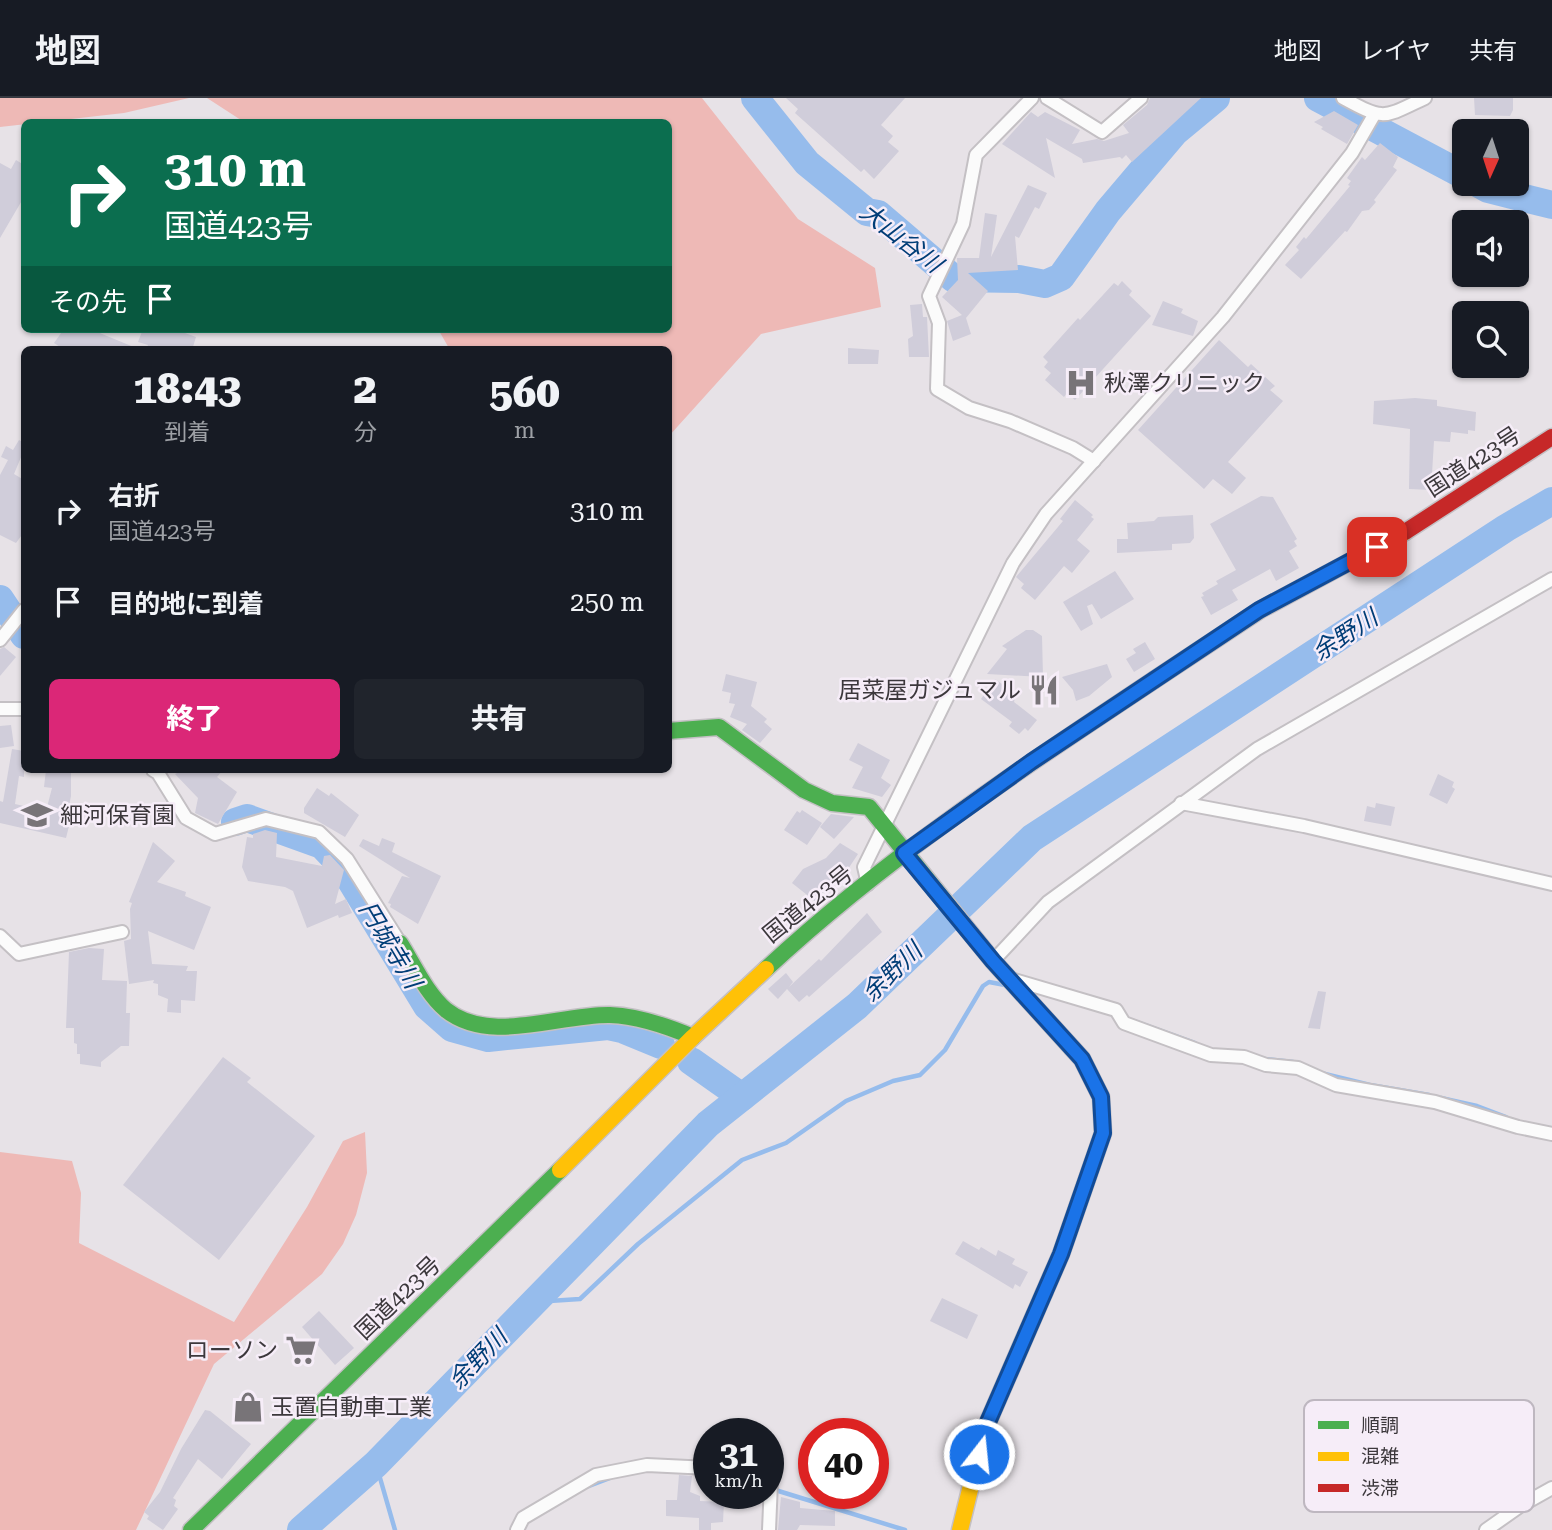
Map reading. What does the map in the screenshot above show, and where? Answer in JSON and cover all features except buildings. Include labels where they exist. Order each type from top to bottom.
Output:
[{"type":"main road","name":"国道423号","points":[[191,1530],[492,1238],[693,1037],[784,952],[904,853],[1031,762],[1259,610],[1424,522],[1552,437]]},
{"type":"main road","points":[[672,731],[719,727],[803,790],[832,803],[869,807],[990,957],[1082,1059],[1101,1097],[1103,1133],[1061,1254],[985,1429],[960,1530]]},
{"type":"main road","points":[[400,943],[446,1010],[469,1023],[497,1026],[611,1015],[673,1028],[693,1037]]},
{"type":"street","points":[[1032,98],[975,155],[963,224],[929,296],[939,323],[937,389],[969,408],[1023,426],[1073,448],[1094,461]]},
{"type":"street","points":[[1047,98],[1102,132],[1141,98]]},
{"type":"street","points":[[1343,98],[1374,115],[1391,114],[1425,98]]},
{"type":"street","points":[[868,884],[864,867],[1013,562],[1046,514],[1223,317],[1352,153],[1374,115]]},
{"type":"street","points":[[990,957],[1048,902],[1257,749],[1552,579]]},
{"type":"street","points":[[0,640],[21,614]]},
{"type":"street","points":[[0,709],[21,709]]},
{"type":"street","points":[[158,773],[186,818],[215,834],[266,820],[319,832],[347,859],[400,943]]},
{"type":"street","points":[[1181,803],[1304,826],[1552,884]]},
{"type":"street","points":[[0,936],[19,954],[122,932]]},
{"type":"street","points":[[1010,979],[1116,1010],[1124,1023],[1211,1055],[1244,1057],[1266,1065],[1298,1069],[1336,1085],[1435,1102],[1518,1127],[1552,1134]]},
{"type":"street","points":[[517,1530],[523,1518],[596,1475],[647,1465],[693,1467]]},
{"type":"street","points":[[1534,1498],[1552,1488]]},
{"type":"street","points":[[769,1530],[770,1509]]},
{"type":"street","points":[[1486,1530],[1512,1512]]},
{"type":"shaded area","points":[[0,98],[189,98],[124,113],[71,119],[21,119],[21,125],[0,127]]},
{"type":"shaded area","points":[[207,98],[702,98],[798,219],[875,268],[881,307],[761,334],[672,433],[672,346],[448,346],[440,333],[672,333],[672,119],[239,119]]},
{"type":"shaded area","points":[[365,1132],[367,1173],[356,1215],[343,1244],[322,1274],[214,1364],[136,1530],[0,1530],[0,1152],[72,1161],[81,1193],[79,1243],[234,1322],[307,1207],[343,1141]]},
{"type":"waterway","name":"大山谷川","points":[[755,98],[807,163],[867,212],[878,214],[953,278],[1019,279],[1045,284],[1061,277],[1108,211],[1175,132],[1216,98]]},
{"type":"waterway","name":"大山谷川","points":[[1318,98],[1452,169]]},
{"type":"waterway","name":"大山谷川","points":[[1516,196],[1552,205]]},
{"type":"waterway","name":"余野川","points":[[301,1530],[376,1464],[708,1124],[857,1006],[1032,838],[1506,528],[1552,501]]},
{"type":"waterway","name":"円城寺川","points":[[0,599],[21,630]]},
{"type":"waterway","name":"円城寺川","points":[[235,822],[247,818],[322,845],[342,866],[427,1006],[452,1028],[488,1038],[608,1026],[661,1045]]},
{"type":"waterway","points":[[534,1302],[580,1299],[638,1244],[742,1160],[786,1143],[846,1101],[893,1081],[920,1075],[945,1050],[983,986],[989,982],[1005,985]]},
{"type":"waterway","points":[[1134,1021],[1195,1043]]},
{"type":"waterway","points":[[1264,1059],[1293,1062]]},
{"type":"waterway","name":"円城寺川","points":[[691,1061],[742,1097]]},
{"type":"waterway","points":[[1321,1073],[1429,1095]]},
{"type":"waterway","points":[[1441,1098],[1477,1106],[1506,1117]]},
{"type":"waterway","points":[[376,1464],[395,1530]]},
{"type":"waterway","points":[[589,1486],[610,1478]]},
{"type":"waterway","points":[[784,1493],[905,1530]]},
{"type":"traffic: fast","points":[[766,969],[905,853],[1003,782],[1154,680]]},
{"type":"traffic: fast","points":[[672,731],[719,727],[804,790],[832,803],[869,807],[993,961],[1072,1048]]},
{"type":"traffic: fast","points":[[400,943],[432,995],[446,1010],[464,1020],[504,1027],[610,1015],[653,1022],[693,1037]]},
{"type":"traffic: fast","points":[[191,1530],[560,1170]]},
{"type":"traffic: slow","points":[[1154,680],[1260,610],[1405,532]]},
{"type":"traffic: slow","points":[[560,1170],[693,1037],[766,969]]},
{"type":"traffic: slow","points":[[960,1530],[985,1429],[1044,1293]]},
{"type":"traffic: jam","points":[[1405,532],[1552,437]]},
{"type":"traffic: jam","points":[[1044,1293],[1061,1254],[1103,1133],[1101,1097],[1082,1059],[1072,1048]]},
{"type":"place","name":"秋澤クリニック","points":[[1081,383]]},
{"type":"place","name":"居菜屋ガジュマル","points":[[1044,690]]},
{"type":"place","name":"細河保育園","points":[[37,815]]},
{"type":"place","name":"ローソン","points":[[301,1350]]},
{"type":"place","name":"玉置自動車工業","points":[[248,1407]]},
{"type":"route","points":[[979,1454],[985,1429],[1061,1254],[1103,1133],[1101,1097],[1082,1059],[993,961],[904,853],[1031,762],[1259,610],[1377,547]]}]
